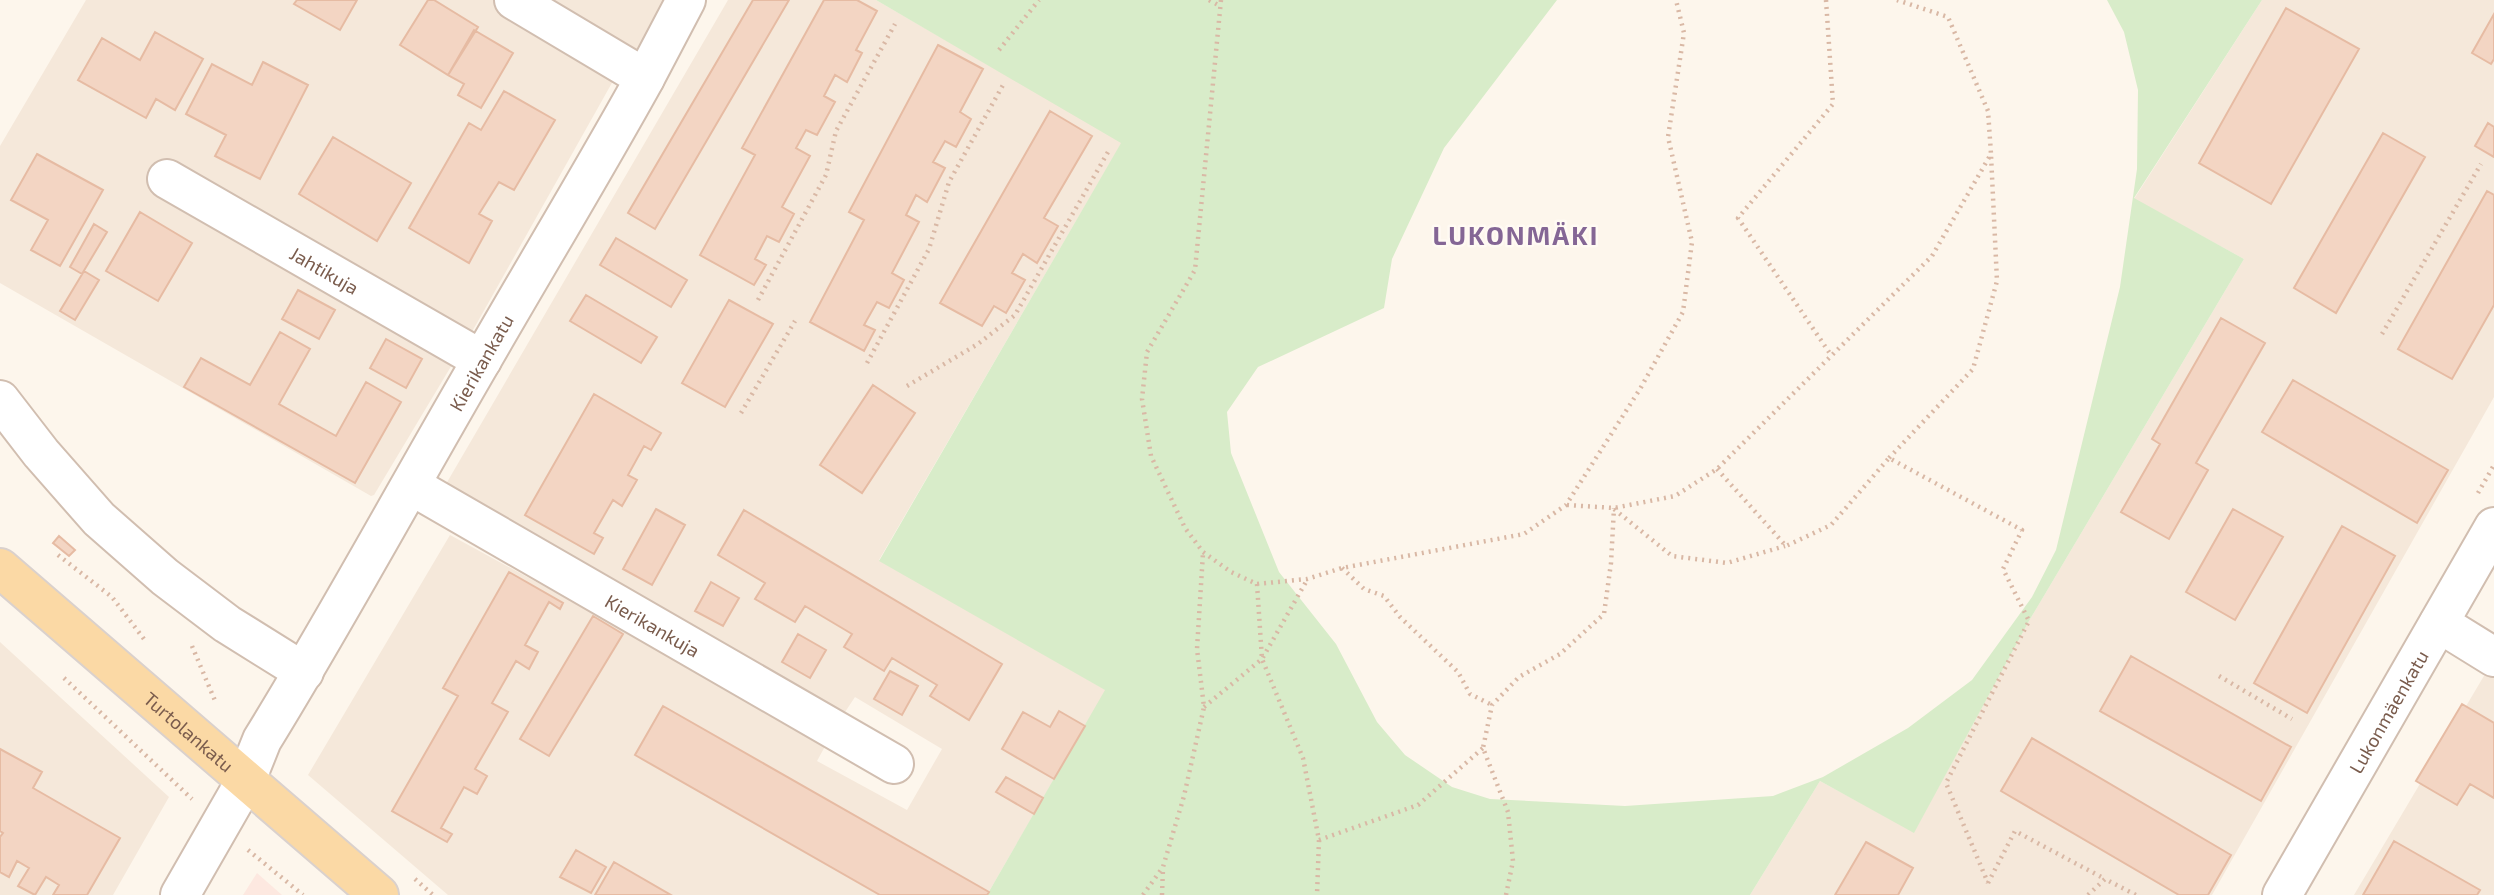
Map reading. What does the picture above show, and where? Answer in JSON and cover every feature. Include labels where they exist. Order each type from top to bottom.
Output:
[{"type":"main road","name":"Turtolankatu","points":[[0,568],[379,895]]},
{"type":"street","points":[[514,0],[645,78]]},
{"type":"street","name":"Kierikankatu","points":[[180,895],[246,780],[262,740],[412,486],[482,359],[580,196],[686,0]]},
{"type":"street","name":"Jahtikuja","points":[[167,179],[482,359]]},
{"type":"street","points":[[0,400],[41,453],[99,519],[164,577],[227,624],[304,672]]},
{"type":"street","name":"Kierikankuja","points":[[412,486],[894,764]]},
{"type":"street","name":"Lukonmäenkatu","points":[[2282,895],[2494,527]]},
{"type":"street","points":[[2439,623],[2494,657]]},
{"type":"path","points":[[999,50],[1039,0]]},
{"type":"path","points":[[1209,0],[1221,3],[1195,270],[1147,352],[1142,399],[1151,456],[1185,528],[1203,552],[1231,572],[1257,584],[1307,579],[1342,568],[1524,534],[1566,505],[1640,389],[1683,312],[1692,242],[1668,137],[1684,33],[1676,0]]},
{"type":"path","points":[[1826,0],[1833,104],[1738,218],[1831,355]]},
{"type":"path","points":[[1614,508],[1672,556],[1727,563],[1786,546],[1831,525],[1889,458],[1973,369],[1997,281],[1988,111],[1948,17],[1897,0]]},
{"type":"path","points":[[758,300],[826,175],[836,131],[895,24]]},
{"type":"path","points":[[867,363],[929,249],[949,182],[1003,85]]},
{"type":"path","points":[[907,386],[978,344],[1016,315],[1108,152]]},
{"type":"path","points":[[1566,505],[1614,508],[1675,496],[1717,469],[1933,256],[1991,154]]},
{"type":"path","points":[[2382,334],[2482,164]]},
{"type":"path","points":[[741,413],[795,321]]},
{"type":"path","points":[[1889,458],[2022,530],[2003,569],[2029,621],[1945,783],[1988,883],[2015,831],[2136,895]]},
{"type":"path","points":[[1717,469],[1786,546]]},
{"type":"path","points":[[1506,895],[1513,861],[1508,812],[1483,748],[1492,705],[1519,677],[1560,654],[1604,614],[1611,563],[1614,508]]},
{"type":"path","points":[[1162,895],[1163,867],[1184,796],[1205,707],[1197,649],[1203,552]]},
{"type":"path","points":[[58,555],[112,597],[150,646]]},
{"type":"path","points":[[1342,568],[1364,589],[1384,596],[1423,641],[1458,672],[1470,694],[1492,705]]},
{"type":"path","points":[[1205,707],[1262,659],[1307,579]]},
{"type":"path","points":[[1257,584],[1262,659],[1303,758],[1320,840],[1317,895]]},
{"type":"path","points":[[2219,676],[2292,719]]},
{"type":"path","points":[[64,677],[221,826],[303,895]]},
{"type":"path","points":[[1320,840],[1418,805],[1483,748]]},
{"type":"path","points":[[1143,895],[1163,867]]},
{"type":"path","points":[[2088,895],[2105,879]]},
{"type":"shaded area","points":[[86,0],[671,0],[649,40],[613,81],[477,323],[371,496],[0,283],[0,146]]},
{"type":"shaded area","points":[[728,0],[876,0],[1122,142],[879,560],[1106,690],[987,895],[448,895],[308,775],[450,535],[828,741],[817,761],[907,810],[942,749],[855,697],[843,715],[446,484]]},
{"type":"shaded area","points":[[2262,0],[2494,0],[2494,397],[2212,895],[1750,895],[1820,781],[1914,832],[2029,621],[2244,259],[2134,199]]},
{"type":"shaded area","points":[[0,642],[169,797],[113,895],[0,895]]},
{"type":"shaded area","points":[[2494,659],[2494,895],[2354,895]]},
{"type":"shaded area","points":[[257,873],[282,895],[243,895]]},
{"type":"green space","points":[[876,0],[1557,0],[1444,148],[1392,259],[1384,308],[1258,367],[1227,412],[1231,453],[1279,572],[1336,644],[1377,722],[1405,755],[1452,787],[1490,799],[1625,806],[1773,796],[1823,777],[1908,728],[1972,680],[2032,597],[2056,550],[2120,287],[2137,169],[2138,90],[2124,32],[2107,0],[2262,0],[2134,198],[2244,259],[2029,621],[1914,833],[1820,781],[1750,895],[987,895],[1105,690],[879,561],[1121,143]]},
{"type":"building","points":[[297,0],[357,0],[340,30],[294,4]]},
{"type":"building","points":[[428,0],[434,0],[478,27],[448,75],[400,45]]},
{"type":"building","points":[[753,0],[789,0],[655,229],[628,213]]},
{"type":"building","points":[[824,0],[857,0],[877,11],[856,50],[862,53],[847,82],[835,75],[824,96],[835,102],[817,135],[806,130],[796,148],[810,156],[782,207],[794,214],[779,242],[767,236],[755,259],[766,265],[754,285],[700,255],[755,155],[742,148]]},
{"type":"building","points":[[2286,8],[2359,49],[2271,204],[2199,163]]},
{"type":"building","points":[[2494,14],[2494,59],[2491,64],[2472,53]]},
{"type":"building","points":[[474,30],[513,53],[481,108],[458,95],[464,84],[448,75]]},
{"type":"building","points":[[155,32],[203,59],[175,110],[156,99],[146,118],[78,80],[102,38],[140,60]]},
{"type":"building","points":[[938,45],[983,69],[960,112],[971,119],[956,147],[945,141],[933,162],[945,168],[927,202],[916,195],[906,215],[919,222],[892,273],[904,280],[889,308],[877,302],[864,325],[875,330],[864,351],[810,322],[864,220],[849,212]]},
{"type":"building","points":[[263,62],[308,85],[260,179],[215,156],[226,135],[186,114],[212,64],[252,85]]},
{"type":"building","points":[[504,91],[555,120],[514,190],[499,182],[479,214],[492,221],[469,263],[409,228],[469,123],[481,130]]},
{"type":"building","points":[[1050,111],[1092,136],[1044,218],[1058,226],[1037,263],[1023,254],[1012,273],[1025,280],[1006,313],[994,306],[982,326],[940,303]]},
{"type":"building","points":[[2488,123],[2494,127],[2494,157],[2475,146]]},
{"type":"building","points":[[2383,133],[2425,157],[2336,313],[2294,288]]},
{"type":"building","points":[[333,137],[411,183],[377,241],[299,194]]},
{"type":"building","points":[[37,154],[103,190],[60,266],[31,250],[48,220],[11,200]]},
{"type":"building","points":[[2487,191],[2494,195],[2494,305],[2452,379],[2398,349]]},
{"type":"building","points":[[140,212],[192,243],[158,301],[106,271]]},
{"type":"building","points":[[94,224],[107,232],[82,274],[70,267]]},
{"type":"building","points":[[616,238],[687,280],[671,307],[600,265]]},
{"type":"building","points":[[84,271],[99,280],[75,320],[60,311]]},
{"type":"building","points":[[298,290],[335,310],[319,339],[282,319]]},
{"type":"building","points":[[586,295],[657,337],[641,363],[570,321]]},
{"type":"building","points":[[729,300],[773,324],[725,407],[682,383]]},
{"type":"building","points":[[2221,318],[2265,343],[2196,463],[2208,470],[2169,539],[2121,512],[2160,444],[2152,439]]},
{"type":"building","points":[[280,332],[310,349],[279,404],[336,436],[366,382],[401,402],[355,483],[184,387],[201,358],[250,385]]},
{"type":"building","points":[[386,339],[422,359],[406,388],[370,368]]},
{"type":"building","points":[[2293,380],[2448,470],[2417,523],[2262,432]]},
{"type":"building","points":[[873,385],[915,413],[862,493],[820,465]]},
{"type":"building","points":[[594,394],[661,433],[651,450],[644,446],[628,475],[637,480],[622,506],[613,500],[594,533],[603,538],[594,554],[525,515]]},
{"type":"building","points":[[656,509],[685,525],[652,585],[623,569]]},
{"type":"building","points":[[2233,509],[2283,537],[2235,620],[2186,592]]},
{"type":"building","points":[[744,510],[1002,664],[969,720],[930,696],[937,685],[892,658],[884,671],[844,647],[852,634],[805,606],[795,622],[755,599],[765,583],[718,555]]},
{"type":"building","points":[[2342,526],[2395,556],[2307,713],[2254,683]]},
{"type":"building","points":[[59,536],[75,550],[69,556],[53,543]]},
{"type":"building","points":[[509,572],[563,603],[560,609],[549,602],[525,645],[538,652],[529,669],[516,661],[492,703],[508,712],[475,769],[487,776],[477,794],[464,787],[441,828],[452,834],[447,842],[392,811],[458,696],[443,688]]},
{"type":"building","points":[[711,582],[739,598],[723,626],[695,611]]},
{"type":"building","points":[[593,616],[623,634],[549,756],[520,739]]},
{"type":"building","points":[[798,634],[826,650],[810,678],[782,662]]},
{"type":"building","points":[[2131,656],[2291,747],[2261,801],[2100,711]]},
{"type":"building","points":[[890,671],[918,686],[902,715],[874,699]]},
{"type":"building","points":[[2462,704],[2494,723],[2494,798],[2470,784],[2457,805],[2416,781]]},
{"type":"building","points":[[663,706],[989,892],[987,895],[880,895],[635,755]]},
{"type":"building","points":[[1059,711],[1085,726],[1054,779],[1002,749],[1023,712],[1050,727]]},
{"type":"building","points":[[2032,738],[2231,855],[2208,895],[2179,895],[2001,791]]},
{"type":"building","points":[[0,749],[42,772],[33,788],[120,838],[87,895],[53,895],[59,885],[46,877],[35,895],[18,886],[29,868],[17,861],[9,877],[0,872],[0,837],[3,833],[0,831]]},
{"type":"building","points":[[1006,777],[1043,798],[1034,814],[996,792]]},
{"type":"building","points":[[2394,841],[2480,890],[2477,895],[2363,895]]},
{"type":"building","points":[[1866,842],[1913,868],[1898,895],[1835,895]]},
{"type":"building","points":[[576,850],[606,867],[591,893],[560,877]]},
{"type":"building","points":[[614,862],[671,895],[595,895]]},
{"type":"district","name":"LUKONMÄKI","points":[[1516,234]]}]
